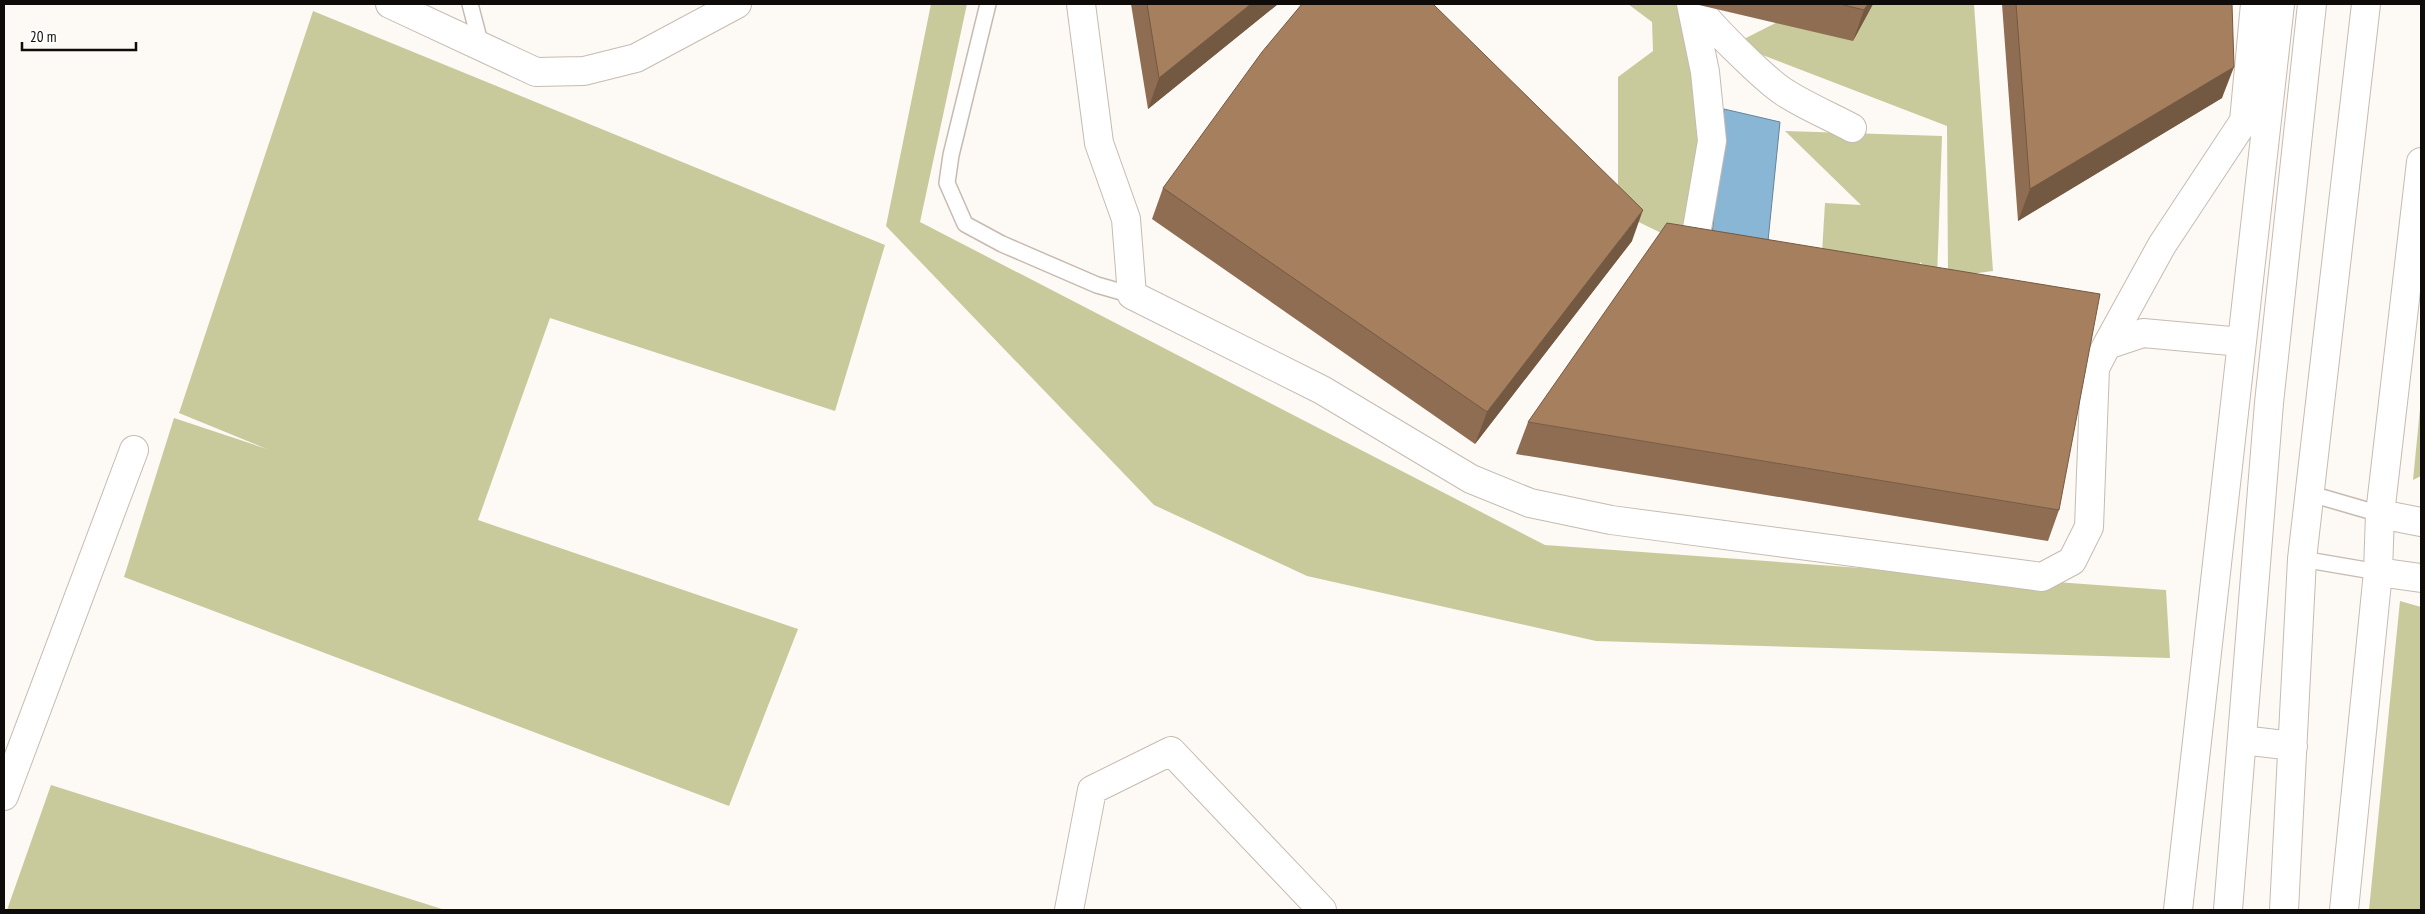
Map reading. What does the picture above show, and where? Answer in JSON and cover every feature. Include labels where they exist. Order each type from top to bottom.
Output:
[{"type":"street","points":[[397,5],[536,72],[584,71],[636,58],[737,4]]},
{"type":"street","points":[[1081,4],[1099,143],[1126,219],[1132,295],[1233,348],[1322,390],[1471,479],[1530,503],[1611,520],[2042,577],[2072,561],[2089,528],[2095,368],[2162,245],[2244,121],[2255,4]]},
{"type":"street","points":[[1691,4],[1705,72],[1712,141],[1694,246]]},
{"type":"street","points":[[1696,4],[1698,10],[1722,35],[1783,92],[1852,128]]},
{"type":"street","points":[[2178,910],[2280,4]]},
{"type":"street","points":[[2228,910],[2269,403],[2312,4]]},
{"type":"street","points":[[2284,910],[2302,560],[2366,4]]},
{"type":"street","points":[[2344,910],[2378,572],[2380,514],[2421,162]]},
{"type":"street","points":[[2107,345],[2143,333],[2242,342]]},
{"type":"street","points":[[4,796],[134,450]]},
{"type":"street","points":[[2380,514],[2421,522]]},
{"type":"street","points":[[2378,572],[2421,578]]},
{"type":"street","points":[[2242,740],[2293,746]]},
{"type":"street","points":[[1069,910],[1092,790],[1171,752],[1322,910]]},
{"type":"lane","points":[[470,4],[481,46]]},
{"type":"lane","points":[[988,4],[951,155],[948,183],[965,224],[1019,252],[1097,285],[1132,295]]},
{"type":"lane","points":[[2311,494],[2380,514]]},
{"type":"lane","points":[[2302,560],[2378,572]]},
{"type":"green space","points":[[931,4],[967,4],[920,222],[1545,545],[2166,590],[2170,658],[1596,641],[1307,576],[1154,505],[886,226]]},
{"type":"green space","points":[[1628,4],[1681,4],[1703,148],[1688,246],[1618,212],[1618,77],[1653,51],[1652,22]]},
{"type":"green space","points":[[1813,4],[1974,4],[1993,271],[1948,277],[1947,126],[1734,44]]},
{"type":"green space","points":[[313,11],[885,245],[835,411],[550,318],[478,520],[798,629],[729,806],[124,577],[174,418],[267,449],[179,413]]},
{"type":"green space","points":[[1785,131],[1942,136],[1937,278],[1920,262],[1918,287],[1821,269],[1825,203],[1861,205]]},
{"type":"green space","points":[[2421,399],[2421,476],[2413,480]]},
{"type":"green space","points":[[2400,601],[2421,607],[2421,910],[2369,910]]},
{"type":"green space","points":[[51,785],[445,910],[7,910]]},
{"type":"water","points":[[1724,109],[1780,122],[1766,261],[1710,257]]},
{"type":"building","points":[[1147,4],[1251,4],[1159,78]]},
{"type":"building","points":[[1302,4],[1433,4],[1643,210],[1487,412],[1163,188],[1262,52]]},
{"type":"building","points":[[1840,4],[1868,4],[1864,10]]},
{"type":"building","points":[[2016,4],[2232,4],[2234,67],[2030,189]]},
{"type":"building","points":[[1667,223],[2100,294],[2059,510],[1528,422]]}]
